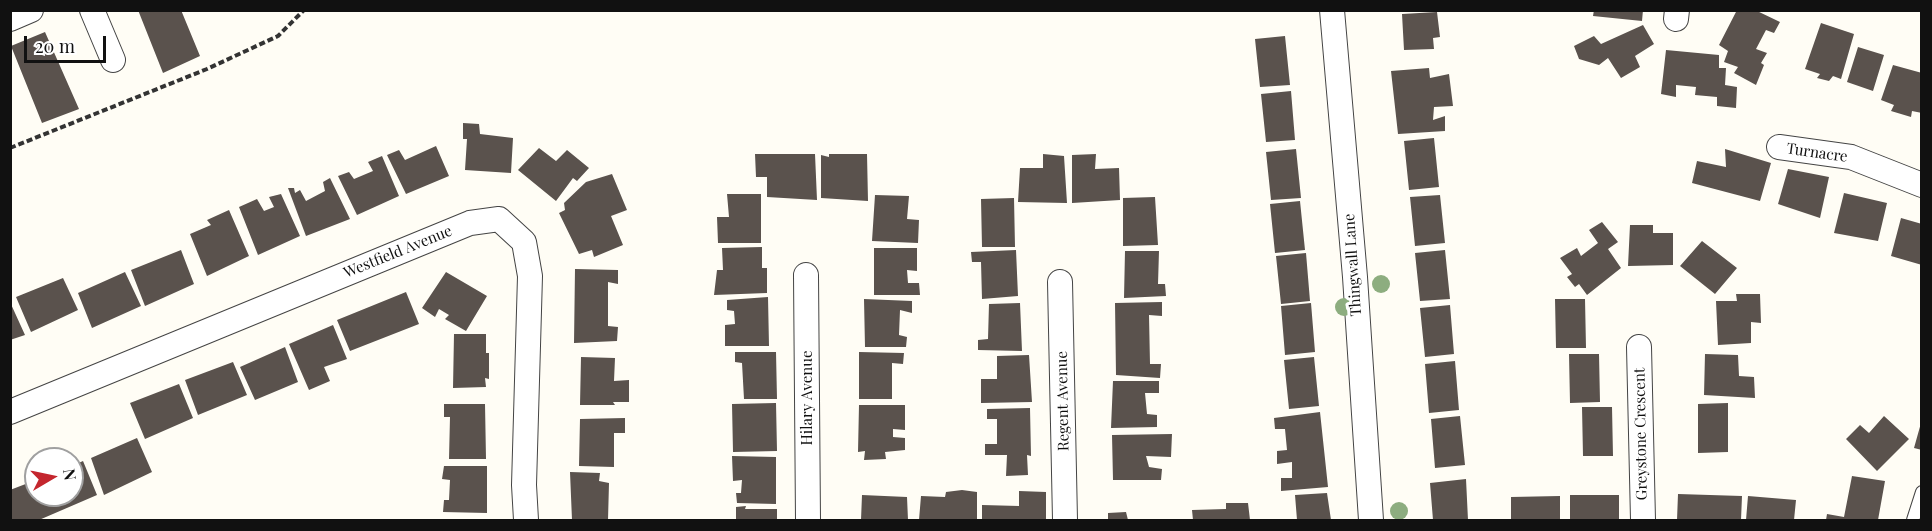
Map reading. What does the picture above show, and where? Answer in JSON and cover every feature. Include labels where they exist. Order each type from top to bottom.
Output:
[{"type":"street","points":[[10,19],[31,10]]},
{"type":"street","points":[[92,10],[112,60]]},
{"type":"street","name":"Thingwall Lane","points":[[1332,10],[1355,277],[1371,520]]},
{"type":"street","name":"Turnacre","points":[[1779,147],[1851,156],[1922,185]]},
{"type":"street","name":"Westfield Avenue","points":[[10,412],[470,223],[500,219],[524,242],[531,276],[524,485],[526,520]]},
{"type":"street","name":"Hilary Avenue","points":[[806,275],[807,520]]},
{"type":"street","name":"Regent Avenue","points":[[1060,282],[1065,520]]},
{"type":"street","name":"Greystone Crescent","points":[[1639,347],[1643,520]]},
{"type":"lane","points":[[1913,520],[1922,492]]},
{"type":"path","points":[[10,148],[227,60],[278,36],[304,10]]},
{"type":"building","points":[[138,10],[181,10],[200,56],[163,73]]},
{"type":"building","points":[[1594,10],[1643,10],[1642,21],[1593,16]]},
{"type":"building","points":[[1737,10],[1755,10],[1780,22],[1774,33],[1766,30],[1756,49],[1767,53],[1761,63],[1764,65],[1756,85],[1734,73],[1738,67],[1724,62],[1728,51],[1719,45]]},
{"type":"building","points":[[1437,12],[1440,37],[1433,38],[1434,49],[1404,50],[1402,14]]},
{"type":"building","points":[[1821,23],[1854,34],[1841,79],[1833,76],[1829,81],[1817,78],[1820,74],[1805,69]]},
{"type":"building","points":[[1643,25],[1654,44],[1635,56],[1640,67],[1621,78],[1608,58],[1599,65],[1579,59],[1574,46],[1594,36],[1601,44]]},
{"type":"building","points":[[45,32],[79,109],[42,123],[11,46]]},
{"type":"building","points":[[1285,36],[1290,85],[1260,87],[1255,39]]},
{"type":"building","points":[[1858,47],[1884,55],[1873,91],[1847,82]]},
{"type":"building","points":[[1666,50],[1719,55],[1719,68],[1726,68],[1725,85],[1737,87],[1736,108],[1717,106],[1717,97],[1695,95],[1696,87],[1676,85],[1676,97],[1661,94]]},
{"type":"building","points":[[1893,65],[1922,73],[1922,113],[1912,111],[1911,117],[1891,111],[1894,105],[1881,100]]},
{"type":"building","points":[[1429,68],[1430,78],[1449,74],[1453,106],[1434,107],[1433,120],[1445,116],[1445,131],[1398,134],[1391,71]]},
{"type":"building","points":[[1291,91],[1295,140],[1266,142],[1261,94]]},
{"type":"building","points":[[463,123],[479,124],[480,134],[513,138],[511,173],[465,170],[467,139],[463,139]]},
{"type":"building","points":[[1434,138],[1439,187],[1409,190],[1404,141]]},
{"type":"building","points":[[436,146],[449,176],[406,194],[387,155],[399,150],[405,160]]},
{"type":"building","points":[[539,148],[556,161],[567,150],[589,168],[577,181],[573,178],[556,201],[518,170]]},
{"type":"building","points":[[1296,149],[1301,198],[1271,200],[1266,152]]},
{"type":"building","points":[[1725,149],[1771,163],[1760,201],[1692,183],[1697,161],[1726,167]]},
{"type":"building","points":[[755,154],[815,154],[817,200],[767,197],[767,177],[756,177]]},
{"type":"building","points":[[829,154],[867,154],[868,201],[821,198],[821,155],[829,157]]},
{"type":"building","points":[[1043,154],[1064,156],[1067,203],[1018,202],[1020,168],[1043,168]]},
{"type":"building","points":[[1096,154],[1095,169],[1119,168],[1120,200],[1072,203],[1072,155]]},
{"type":"building","points":[[382,156],[399,196],[357,215],[338,176],[349,172],[354,179],[373,171],[368,162]]},
{"type":"building","points":[[1788,169],[1829,177],[1820,218],[1778,204]]},
{"type":"building","points":[[612,174],[627,210],[611,216],[623,245],[594,257],[592,250],[579,254],[559,213],[565,210],[564,203],[586,182]]},
{"type":"building","points":[[330,178],[350,219],[306,236],[288,188],[294,188],[295,193],[300,190],[306,201],[325,191],[323,182]]},
{"type":"building","points":[[1844,193],[1887,203],[1878,241],[1834,233]]},
{"type":"building","points":[[281,194],[300,236],[258,255],[239,207],[257,199],[264,211],[274,207],[269,197]]},
{"type":"building","points":[[727,194],[761,194],[761,243],[718,243],[717,217],[729,217]]},
{"type":"building","points":[[875,195],[909,196],[907,219],[919,220],[918,243],[872,241]]},
{"type":"building","points":[[1440,195],[1445,243],[1415,246],[1410,197]]},
{"type":"building","points":[[1155,197],[1158,245],[1123,246],[1123,198]]},
{"type":"building","points":[[1014,198],[1015,247],[982,247],[981,199]]},
{"type":"building","points":[[1300,201],[1305,250],[1275,253],[1270,204]]},
{"type":"building","points":[[229,210],[249,256],[207,276],[190,234],[211,225],[207,220]]},
{"type":"building","points":[[1901,218],[1922,224],[1922,265],[1891,256]]},
{"type":"building","points":[[1602,222],[1618,242],[1608,249],[1621,268],[1587,295],[1579,284],[1575,287],[1567,277],[1572,274],[1560,258],[1577,248],[1581,256],[1598,243],[1589,230]]},
{"type":"building","points":[[1630,225],[1653,225],[1653,233],[1673,233],[1673,265],[1628,266]]},
{"type":"building","points":[[1702,241],[1737,268],[1715,294],[1680,266]]},
{"type":"building","points":[[762,247],[762,268],[767,268],[767,293],[714,295],[717,270],[723,270],[722,248]]},
{"type":"building","points":[[874,248],[917,248],[917,271],[907,270],[908,283],[919,283],[920,295],[874,295]]},
{"type":"building","points":[[181,250],[194,284],[145,306],[131,270]]},
{"type":"building","points":[[1016,250],[1018,296],[982,299],[981,262],[972,262],[971,252]]},
{"type":"building","points":[[1445,250],[1450,299],[1420,301],[1415,253]]},
{"type":"building","points":[[1125,251],[1159,251],[1158,284],[1165,284],[1166,296],[1124,298]]},
{"type":"building","points":[[1306,253],[1310,301],[1281,304],[1276,256]]},
{"type":"building","points":[[575,269],[618,270],[618,284],[608,282],[608,326],[618,327],[617,341],[574,343]]},
{"type":"building","points":[[125,272],[141,306],[92,328],[78,293]]},
{"type":"building","points":[[446,272],[487,296],[466,331],[445,319],[449,315],[439,309],[435,317],[422,308]]},
{"type":"building","points":[[63,278],[78,310],[31,332],[16,297]]},
{"type":"building","points":[[406,292],[419,324],[350,351],[337,320]]},
{"type":"building","points":[[1736,294],[1760,294],[1761,323],[1751,322],[1751,343],[1718,345],[1716,301],[1737,301]]},
{"type":"building","points":[[768,297],[769,346],[725,346],[725,325],[735,324],[734,311],[727,310],[727,300]]},
{"type":"building","points":[[864,299],[912,301],[912,313],[900,310],[899,335],[907,337],[906,347],[865,347]]},
{"type":"building","points":[[1555,299],[1585,299],[1586,348],[1556,348]]},
{"type":"building","points":[[10,302],[25,335],[10,340]]},
{"type":"building","points":[[1162,302],[1162,316],[1149,315],[1150,364],[1161,364],[1160,378],[1116,375],[1115,303]]},
{"type":"building","points":[[1020,303],[1022,351],[978,350],[978,340],[988,339],[989,304]]},
{"type":"building","points":[[1311,303],[1315,352],[1285,355],[1281,306]]},
{"type":"building","points":[[1450,305],[1454,354],[1425,357],[1420,308]]},
{"type":"building","points":[[333,325],[347,359],[324,367],[330,381],[309,390],[289,344]]},
{"type":"building","points":[[454,334],[486,334],[489,379],[485,378],[486,387],[453,388]]},
{"type":"building","points":[[285,347],[298,382],[255,400],[240,367]]},
{"type":"building","points":[[735,352],[776,352],[777,399],[744,399],[742,363],[735,362]]},
{"type":"building","points":[[859,352],[904,353],[903,364],[892,363],[892,399],[859,399]]},
{"type":"building","points":[[1569,354],[1599,354],[1600,402],[1570,403]]},
{"type":"building","points":[[1705,354],[1738,355],[1739,376],[1754,377],[1755,398],[1704,395]]},
{"type":"building","points":[[1029,355],[1032,402],[981,403],[981,379],[997,379],[997,356]]},
{"type":"building","points":[[581,357],[615,358],[614,381],[629,380],[629,402],[613,402],[615,405],[580,405]]},
{"type":"building","points":[[1314,357],[1319,406],[1289,409],[1284,360]]},
{"type":"building","points":[[1455,361],[1459,410],[1429,413],[1425,364]]},
{"type":"building","points":[[233,362],[247,395],[198,415],[185,380]]},
{"type":"building","points":[[1113,381],[1159,381],[1159,393],[1145,393],[1147,414],[1157,415],[1157,427],[1111,428]]},
{"type":"building","points":[[179,384],[193,418],[145,439],[130,403]]},
{"type":"building","points":[[776,403],[777,451],[733,452],[732,404]]},
{"type":"building","points":[[1728,403],[1728,452],[1698,453],[1698,404]]},
{"type":"building","points":[[444,404],[485,404],[486,459],[449,459],[450,417],[444,417]]},
{"type":"building","points":[[859,405],[905,405],[905,430],[893,429],[893,437],[905,438],[905,450],[885,452],[886,459],[864,460],[865,451],[858,452]]},
{"type":"building","points":[[1582,407],[1612,407],[1613,456],[1583,456]]},
{"type":"building","points":[[1030,408],[1031,456],[1027,455],[1028,475],[1006,476],[1007,455],[985,455],[985,444],[997,444],[997,419],[987,419],[987,409]]},
{"type":"building","points":[[1320,412],[1328,487],[1281,491],[1281,478],[1292,478],[1292,462],[1277,464],[1277,451],[1287,450],[1285,429],[1275,429],[1274,418]]},
{"type":"building","points":[[1460,416],[1465,465],[1435,468],[1431,419]]},
{"type":"building","points":[[1884,416],[1909,439],[1877,471],[1846,439],[1860,425],[1869,433]]},
{"type":"building","points":[[625,418],[625,433],[614,433],[614,467],[579,466],[580,419]]},
{"type":"building","points":[[1922,423],[1922,450],[1914,448]]},
{"type":"building","points":[[1172,434],[1171,457],[1146,456],[1149,467],[1162,469],[1161,480],[1113,480],[1112,435]]},
{"type":"building","points":[[137,438],[152,472],[104,495],[91,458]]},
{"type":"building","points":[[732,456],[776,457],[776,504],[737,503],[736,493],[741,493],[742,480],[733,481]]},
{"type":"building","points":[[84,463],[97,495],[84,501]]},
{"type":"building","points":[[444,466],[487,466],[487,513],[443,512],[444,500],[449,500],[450,480],[442,479]]},
{"type":"building","points":[[570,472],[600,473],[599,481],[609,483],[608,520],[572,520]]},
{"type":"building","points":[[1852,476],[1885,481],[1878,520],[1826,520],[1827,514],[1844,517]]},
{"type":"building","points":[[1466,479],[1468,520],[1433,520],[1430,483]]},
{"type":"building","points":[[24,485],[24,507],[69,507],[39,520],[10,520],[10,490]]},
{"type":"building","points":[[962,490],[977,492],[977,520],[919,520],[921,496],[945,497],[946,492]]},
{"type":"building","points":[[1019,491],[1046,492],[1046,520],[982,520],[982,505],[1019,506]]},
{"type":"building","points":[[1327,493],[1331,520],[1297,520],[1295,495]]},
{"type":"building","points":[[1678,494],[1742,496],[1741,520],[1677,520]]},
{"type":"building","points":[[862,495],[907,497],[908,520],[861,520]]},
{"type":"building","points":[[1570,495],[1619,495],[1619,520],[1570,520]]},
{"type":"building","points":[[1560,496],[1560,520],[1511,520],[1511,497]]},
{"type":"building","points":[[1748,496],[1796,500],[1794,520],[1746,520]]},
{"type":"building","points":[[1226,503],[1248,503],[1250,520],[1193,520],[1192,510],[1226,509]]},
{"type":"building","points":[[746,506],[745,509],[777,509],[777,520],[736,519],[736,507]]},
{"type":"building","points":[[1126,512],[1128,520],[1108,520],[1108,513]]}]
